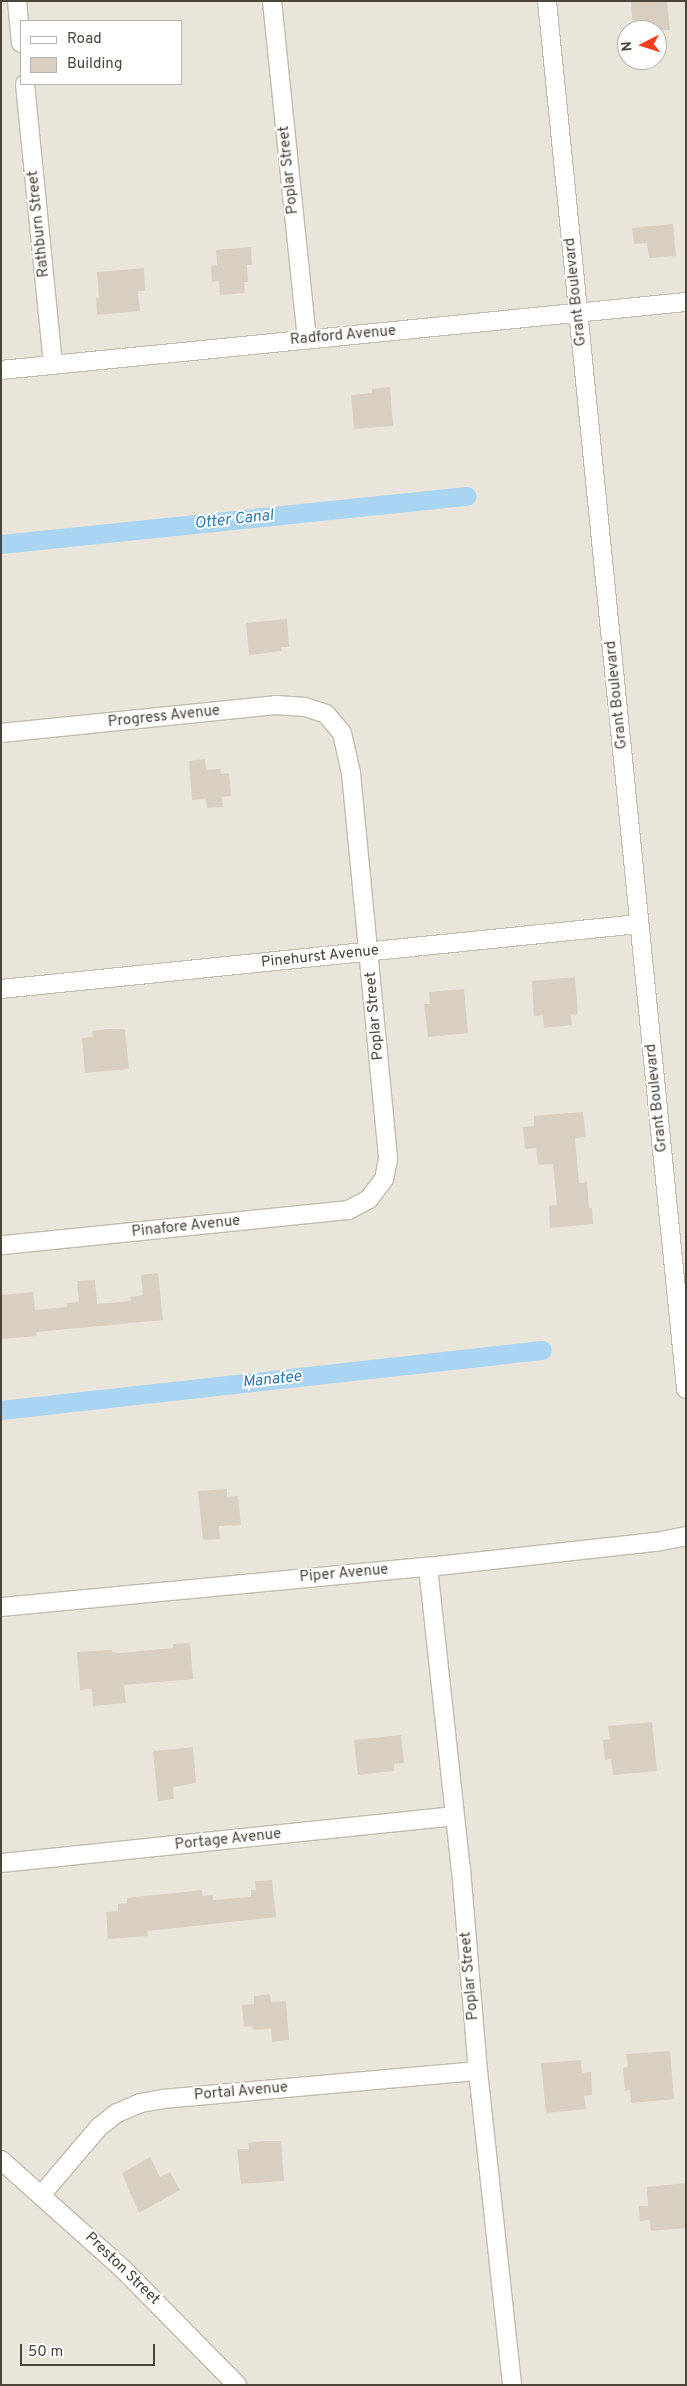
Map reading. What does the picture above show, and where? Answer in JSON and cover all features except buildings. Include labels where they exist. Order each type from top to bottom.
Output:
[{"type":"street","points":[[17,1],[20,32]]},
{"type":"street","name":"Poplar Street","points":[[272,1],[307,339]]},
{"type":"street","name":"Grant Boulevard","points":[[547,1],[686,1389]]},
{"type":"street","name":"Rathburn Street","points":[[25,85],[54,365]]},
{"type":"street","name":"Radford Avenue","points":[[1,370],[686,302]]},
{"type":"street","name":"Progress Avenue","points":[[1,733],[276,705],[305,707],[326,714]]},
{"type":"street","name":"Poplar Street","points":[[326,714],[342,733],[348,753],[388,1159],[384,1179],[369,1199]]},
{"type":"street","name":"Pinehurst Avenue","points":[[1,989],[639,924]]},
{"type":"street","name":"Pinafore Avenue","points":[[1,1245],[326,1214],[348,1210],[369,1199]]},
{"type":"street","name":"Piper Avenue","points":[[1,1607],[428,1567],[656,1542],[686,1536]]},
{"type":"street","name":"Poplar Street","points":[[428,1567],[478,2071],[512,2385]]},
{"type":"street","name":"Portage Avenue","points":[[1,1863],[454,1816]]},
{"type":"street","name":"Portal Avenue","points":[[42,2194],[99,2127],[117,2113],[141,2103],[163,2099],[478,2071]]},
{"type":"street","name":"Preston Street","points":[[1,2160],[42,2194],[168,2313],[237,2385]]},
{"type":"shaded area","points":[[1,1],[686,1],[686,2385],[1,2385]]},
{"type":"waterway","name":"Otter Canal","points":[[1,544],[467,496]]},
{"type":"waterway","name":"Manatee","points":[[1,1410],[542,1350]]}]
